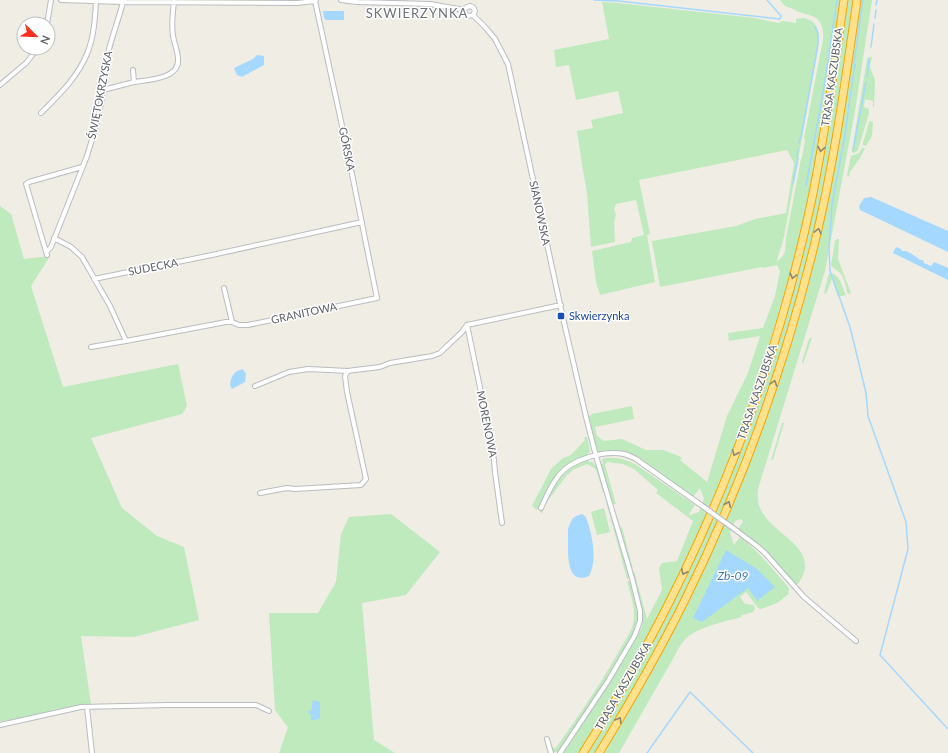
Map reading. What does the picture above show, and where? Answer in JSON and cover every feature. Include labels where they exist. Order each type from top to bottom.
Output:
[{"type":"highway","name":"TRASA KASZUBSKA","points":[[583,753],[638,661],[672,597],[697,545],[754,404],[774,344],[811,203],[824,132],[844,0]]},
{"type":"highway","name":"TRASA KASZUBSKA","points":[[599,753],[650,666],[683,602],[735,488],[766,408],[800,302],[822,212],[837,134],[857,0]]},
{"type":"street","points":[[48,16],[50,0]]},
{"type":"street","points":[[61,0],[122,2],[296,3],[316,1]]},
{"type":"street","points":[[341,0],[357,2],[430,4],[464,10],[470,6],[471,0]]},
{"type":"street","points":[[41,113],[71,82],[87,53],[95,22],[96,1]]},
{"type":"street","name":"GÓRSKA","points":[[316,1],[377,298]]},
{"type":"street","name":"ŚWIĘTOKRZYSKA","points":[[82,167],[26,184],[46,253],[51,247],[82,167],[91,142],[98,118],[107,60],[122,2]]},
{"type":"street","points":[[103,90],[134,82],[160,78],[169,75],[176,70],[178,60],[173,35],[174,2]]},
{"type":"street","points":[[464,10],[467,16],[473,15],[475,10],[470,6]]},
{"type":"street","name":"SIANOWSKA","points":[[473,15],[495,39],[508,64],[560,305],[587,421],[639,606],[640,621],[635,635],[608,681],[560,753]]},
{"type":"street","points":[[0,85],[31,56]]},
{"type":"street","points":[[133,70],[134,82]]},
{"type":"street","name":"SUDECKA","points":[[94,279],[307,235],[362,222]]},
{"type":"street","points":[[54,238],[71,247],[82,257],[110,306],[126,341]]},
{"type":"street","points":[[224,288],[232,322]]},
{"type":"street","name":"GRANITOWA","points":[[91,347],[226,322],[232,322],[239,325],[248,325],[377,298]]},
{"type":"street","points":[[255,386],[289,372],[308,369],[348,370],[380,367],[390,363],[432,356],[440,353],[462,332],[467,325],[560,305]]},
{"type":"street","name":"MORENOWA","points":[[467,325],[493,450],[502,523]]},
{"type":"street","points":[[260,493],[287,488],[295,489],[361,485],[366,479],[347,392],[345,376],[348,370]]},
{"type":"street","points":[[540,508],[554,483],[569,466],[579,461],[603,454],[624,454],[636,459],[748,538],[765,553],[804,597],[856,641]]},
{"type":"street","points":[[0,725],[81,707],[168,704],[256,705],[269,711]]},
{"type":"street","points":[[87,707],[92,753]]},
{"type":"street","points":[[547,739],[551,753]]},
{"type":"green space","points":[[780,0],[840,0],[824,106],[805,211],[779,313],[728,462],[687,559],[664,606],[623,680],[579,753],[562,753],[615,674],[642,627],[643,612],[633,572],[634,571],[647,619],[662,590],[659,568],[662,563],[677,561],[693,521],[656,493],[658,490],[634,469],[623,464],[607,462],[605,465],[616,504],[613,504],[601,464],[603,463],[602,459],[619,458],[635,464],[695,505],[689,514],[690,515],[699,512],[704,499],[700,488],[693,497],[635,457],[598,452],[588,416],[632,406],[634,419],[595,427],[597,436],[604,441],[622,439],[646,450],[663,450],[679,456],[682,458],[680,460],[707,482],[727,416],[748,373],[760,336],[729,341],[728,333],[763,328],[775,296],[780,271],[777,265],[762,267],[660,287],[652,241],[736,226],[755,219],[786,213],[794,163],[787,150],[639,180],[650,234],[647,235],[655,282],[600,295],[596,282],[592,251],[631,242],[632,238],[644,235],[636,200],[616,204],[614,209],[616,215],[614,223],[615,242],[591,247],[587,193],[577,131],[593,128],[591,120],[623,113],[618,91],[576,100],[569,65],[556,67],[554,50],[609,39],[602,2],[754,18],[778,23],[783,21],[796,23],[796,19],[802,18],[812,21],[817,27],[818,31],[818,49],[784,237],[777,262],[785,252],[786,238],[823,40],[823,29],[818,20],[812,16],[785,6]]},
{"type":"green space","points":[[846,0],[854,0],[834,132],[822,197],[796,304],[770,388],[723,511],[671,623],[596,753],[587,753],[622,696],[655,637],[699,547],[791,293]]},
{"type":"green space","points":[[861,0],[872,0],[855,111],[825,271],[758,489],[758,503],[760,509],[770,523],[795,545],[801,553],[805,562],[804,572],[798,584],[795,584],[758,544],[738,529],[743,521],[741,519],[735,521],[730,533],[734,545],[740,537],[754,549],[789,588],[789,594],[777,603],[761,609],[758,608],[746,592],[740,597],[745,604],[754,605],[755,609],[753,612],[709,626],[693,633],[687,638],[682,643],[619,753],[604,753],[674,630],[706,566],[760,435],[784,368],[822,230],[834,173]]},
{"type":"green space","points":[[872,57],[870,67],[875,80],[874,108],[873,101],[865,99],[864,107],[869,109],[869,113],[858,150],[853,153],[852,150],[867,59]]},
{"type":"green space","points":[[870,121],[873,122],[872,136],[866,146],[863,145],[863,143]]},
{"type":"green space","points":[[862,148],[865,148],[850,172],[849,177],[847,175],[851,156],[859,153]]},
{"type":"green space","points":[[0,206],[11,214],[24,259],[50,256],[31,286],[63,387],[178,364],[187,406],[182,414],[91,438],[122,508],[157,536],[184,547],[199,620],[134,637],[81,636],[91,704],[0,722]]},
{"type":"green space","points":[[839,239],[838,259],[851,293],[848,294],[841,274],[831,265],[835,241]]},
{"type":"green space","points":[[830,273],[838,278],[846,295],[838,297],[832,279],[826,294],[824,293]]},
{"type":"green space","points":[[810,338],[812,338],[803,364],[802,361]]},
{"type":"green space","points":[[782,423],[784,423],[773,460],[771,459]]},
{"type":"green space","points":[[584,437],[587,437],[590,450],[587,454],[588,456],[574,460],[560,473],[551,485],[537,510],[532,506],[551,469],[563,458],[571,455],[585,440]]},
{"type":"green space","points":[[589,460],[589,462],[593,462],[597,465],[605,492],[603,493],[596,469],[587,464],[573,470],[567,475],[547,502],[542,513],[540,512],[559,480],[571,468]]},
{"type":"green space","points":[[606,501],[630,576],[627,579]]},
{"type":"green space","points":[[604,508],[610,532],[597,535],[591,512]]},
{"type":"green space","points":[[391,514],[440,552],[406,595],[362,603],[374,740],[395,753],[279,753],[288,727],[275,710],[269,613],[318,613],[336,582],[341,534],[349,517]]},
{"type":"green space","points":[[621,527],[633,569],[631,568],[620,529]]},
{"type":"green space","points":[[627,581],[631,583],[638,607],[636,630],[583,716],[558,752],[553,752],[549,739],[551,745],[555,749],[596,689],[631,631],[634,613],[633,602]]},
{"type":"water","points":[[323,11],[344,11],[344,20],[326,20],[324,18]]},
{"type":"water","points":[[257,55],[264,56],[264,65],[242,77],[237,75],[234,68],[253,59]]},
{"type":"water","points":[[871,197],[948,231],[948,252],[860,210],[859,206],[864,198]]},
{"type":"water","points":[[896,247],[902,251],[906,251],[920,260],[923,260],[924,263],[931,266],[934,262],[948,268],[948,280],[893,253]]},
{"type":"water","points":[[243,369],[246,374],[245,382],[232,389],[230,385],[232,377],[237,371]]},
{"type":"water","points":[[582,514],[586,517],[592,539],[594,554],[592,569],[589,576],[582,578],[573,574],[569,563],[568,530],[572,520]]},
{"type":"water","name":"Zb-09","points":[[726,550],[757,569],[775,587],[757,601],[748,588],[702,622],[693,618]]},
{"type":"water","points":[[313,700],[320,702],[320,719],[311,720],[311,715],[308,712],[309,710],[311,711]]},
{"type":"waterway","points":[[594,0],[619,1],[780,19],[781,16],[767,0]]},
{"type":"waterway","points":[[806,186],[823,93],[837,0]]},
{"type":"waterway","points":[[863,0],[845,135],[832,204],[829,249],[830,271],[850,327],[866,393],[868,416],[906,522],[908,549],[880,655],[948,729]]},
{"type":"waterway","points":[[876,5],[877,0]]},
{"type":"waterway","points":[[875,18],[876,10]]},
{"type":"waterway","points":[[871,47],[874,24]]},
{"type":"waterway","points":[[799,143],[817,50],[818,35],[815,27]]},
{"type":"waterway","points":[[867,77],[869,59]]},
{"type":"waterway","points":[[853,150],[866,82]]},
{"type":"waterway","points":[[793,184],[798,158],[798,149]]},
{"type":"waterway","points":[[647,753],[690,692],[753,753]]},
{"type":"place","name":"Skwierzynka","points":[[561,316]]},
{"type":"district","name":"SKWIERZYNKA","points":[[417,13]]}]
